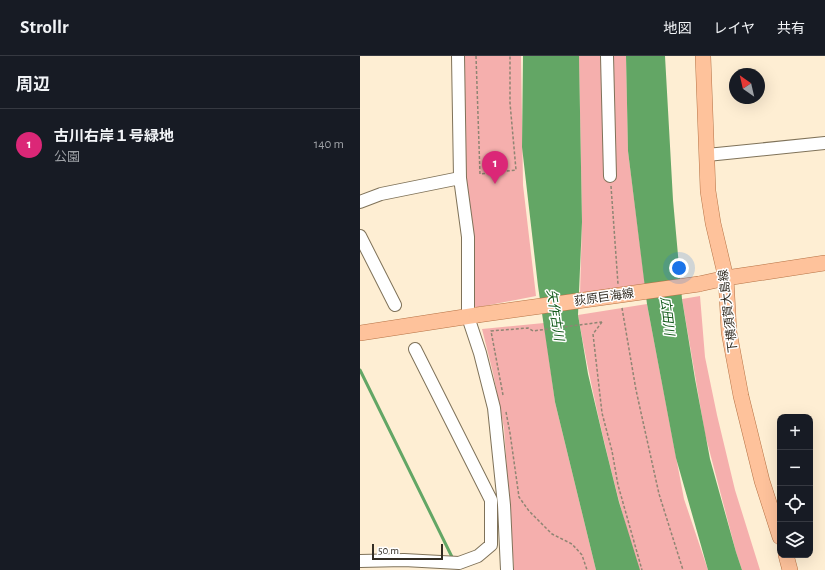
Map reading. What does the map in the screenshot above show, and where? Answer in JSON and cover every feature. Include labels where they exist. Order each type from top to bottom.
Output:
[{"type":"main road","name":"下横須賀大島線","points":[[703,56],[708,191],[713,223],[726,278],[729,332],[762,481],[777,528]]},
{"type":"main road","name":"荻原巨海線","points":[[360,333],[699,284],[726,278],[825,263]]},
{"type":"main road","points":[[787,558],[790,570]]},
{"type":"street","points":[[458,56],[460,178],[468,238],[472,316],[494,408],[504,505],[507,570]]},
{"type":"street","points":[[606,56],[610,176]]},
{"type":"street","points":[[707,156],[825,143]]},
{"type":"street","points":[[360,202],[381,194],[460,178]]},
{"type":"street","points":[[360,236],[395,305]]},
{"type":"street","points":[[360,561],[406,565],[459,563],[478,556],[491,546],[491,500],[415,348]]},
{"type":"path","points":[[476,56],[480,174],[516,170],[510,103],[510,56]]},
{"type":"path","points":[[610,176],[618,286]]},
{"type":"path","points":[[621,301],[636,390],[651,457],[660,494],[683,570]]},
{"type":"path","points":[[503,396],[491,331],[528,328],[533,331],[602,322],[593,334],[602,413],[612,451],[618,484],[642,570]]},
{"type":"path","points":[[506,411],[519,497],[529,511],[552,534],[572,544],[582,555],[587,570]]},
{"type":"shaded area","points":[[462,56],[521,56],[523,185],[536,296],[474,308],[463,132]]},
{"type":"shaded area","points":[[579,56],[626,56],[628,151],[645,285],[580,294],[582,222]]},
{"type":"shaded area","points":[[700,296],[705,357],[717,415],[735,490],[760,570],[742,570],[705,434],[682,299]]},
{"type":"shaded area","points":[[647,304],[684,499],[708,570],[638,570],[612,475],[597,411],[578,315]]},
{"type":"shaded area","points":[[544,323],[555,402],[596,570],[514,570],[504,428],[482,329]]},
{"type":"water","name":"矢作古川","points":[[523,56],[579,56],[582,222],[578,315],[588,374],[605,446],[619,502],[640,570],[596,570],[555,402],[538,286],[522,147]]},
{"type":"water","name":"広田川","points":[[626,56],[665,56],[673,200],[682,299],[710,459],[742,570],[708,570],[676,458],[647,304],[628,151]]},
{"type":"waterway","points":[[360,370],[453,559]]},
{"type":"place","name":"古川右岸１号緑地","points":[[495,184]]}]
